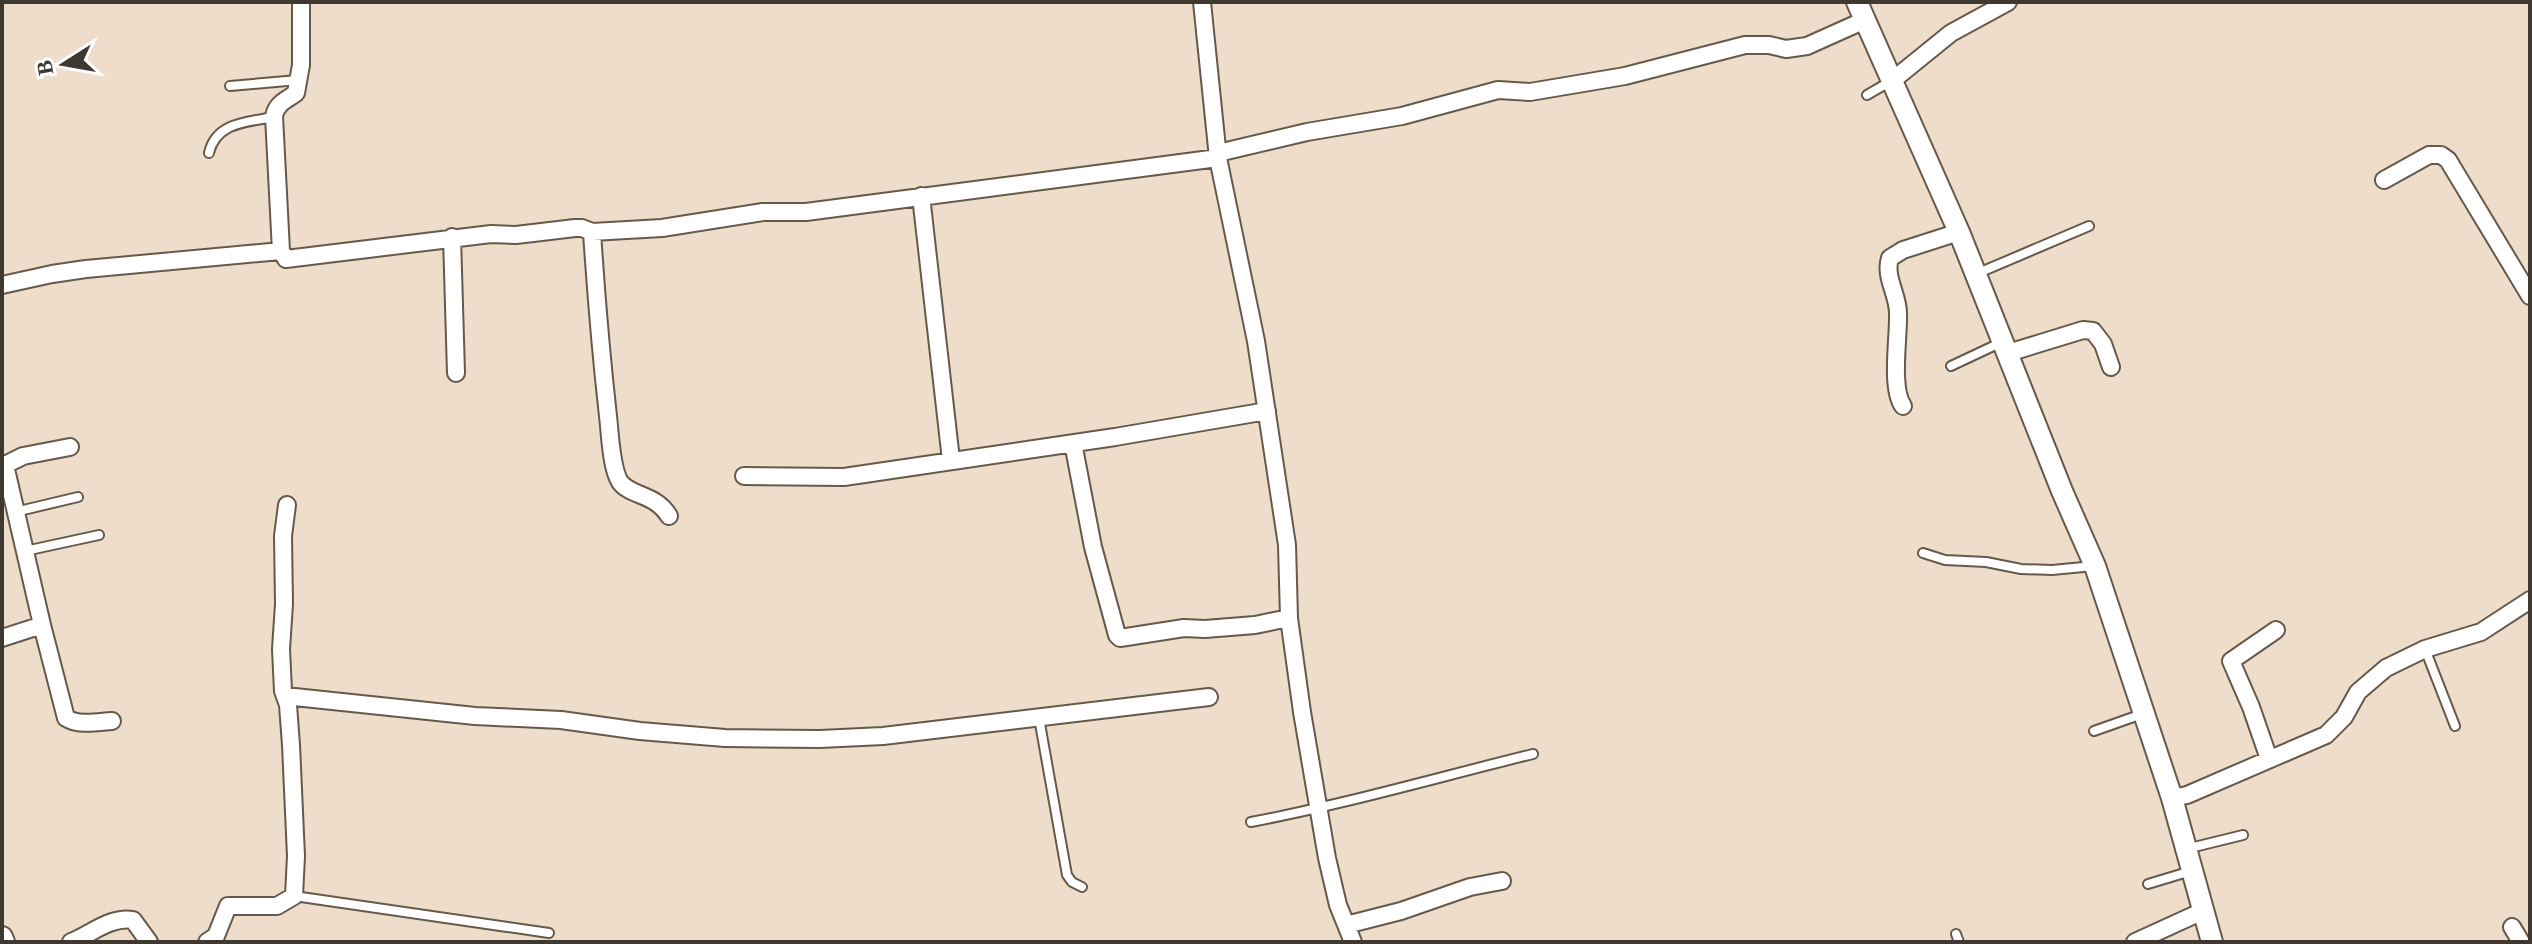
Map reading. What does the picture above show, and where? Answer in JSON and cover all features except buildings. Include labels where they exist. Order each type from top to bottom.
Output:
[{"type":"street","points":[[301,2],[302,40],[296,93],[277,107],[274,116],[281,251],[286,259],[452,237],[516,235],[582,228],[592,232],[662,228],[754,213],[806,212],[1186,163],[1307,132],[1402,116],[1498,90],[1530,92],[1625,76],[1745,45],[1786,49],[1807,46],[1861,11],[1898,76],[1937,186],[1979,273],[2095,566],[2143,714],[2180,797],[2191,848],[2191,871],[2212,942]]},
{"type":"street","points":[[1202,2],[1216,157],[1256,341],[1264,412],[1287,545],[1284,619],[1313,810],[1338,905],[1353,942]]},
{"type":"street","points":[[1898,76],[1951,33],[2008,2]]},
{"type":"street","points":[[2384,180],[2429,155],[2441,155],[2448,160],[2530,296]]},
{"type":"street","points":[[921,196],[951,460]]},
{"type":"street","points":[[592,232],[604,382],[618,479],[625,487],[662,504],[669,516]]},
{"type":"street","points":[[1903,406],[1897,384],[1899,308],[1888,266],[1890,258],[1903,250],[1959,232]]},
{"type":"street","points":[[452,237],[456,373]]},
{"type":"street","points":[[2,285],[86,269],[281,251]]},
{"type":"street","points":[[2008,349],[2083,330],[2093,331],[2103,344],[2111,367]]},
{"type":"street","points":[[744,476],[844,477],[1264,412]]},
{"type":"street","points":[[1073,443],[1093,547],[1117,635],[1124,639],[1184,628],[1255,625],[1284,619]]},
{"type":"street","points":[[70,447],[23,456],[5,465],[66,718],[70,722],[83,723],[112,721]]},
{"type":"street","points":[[207,942],[216,936],[228,906],[277,906],[294,896],[294,808],[288,705],[281,649],[283,536],[287,505]]},
{"type":"street","points":[[2180,797],[2326,735],[2344,717],[2358,692],[2386,668],[2481,632],[2530,600]]},
{"type":"street","points":[[2,638],[42,625]]},
{"type":"street","points":[[2269,759],[2231,661],[2276,630]]},
{"type":"street","points":[[285,696],[475,716],[561,720],[640,731],[755,739],[883,736],[1209,697]]},
{"type":"street","points":[[1346,925],[1401,911],[1470,887],[1502,881]]},
{"type":"street","points":[[2135,942],[2203,911]]},
{"type":"street","points":[[75,941],[126,919],[133,920],[149,942]]},
{"type":"lane","points":[[1867,95],[1898,76]]},
{"type":"lane","points":[[230,86],[298,80]]},
{"type":"lane","points":[[209,153],[215,137],[223,129],[274,116]]},
{"type":"lane","points":[[1979,273],[2089,226]]},
{"type":"lane","points":[[1951,366],[2008,349]]},
{"type":"lane","points":[[14,512],[78,497]]},
{"type":"lane","points":[[24,551],[99,535]]},
{"type":"lane","points":[[1923,553],[1945,560],[1986,562],[2021,569],[2095,566]]},
{"type":"lane","points":[[2426,653],[2455,726]]},
{"type":"lane","points":[[2094,731],[2143,714]]},
{"type":"lane","points":[[1039,718],[1067,875],[1082,887]]},
{"type":"lane","points":[[1251,822],[1313,810],[1533,754]]},
{"type":"lane","points":[[2191,848],[2243,835]]},
{"type":"lane","points":[[2148,884],[2191,871]]},
{"type":"lane","points":[[294,896],[549,933]]}]
